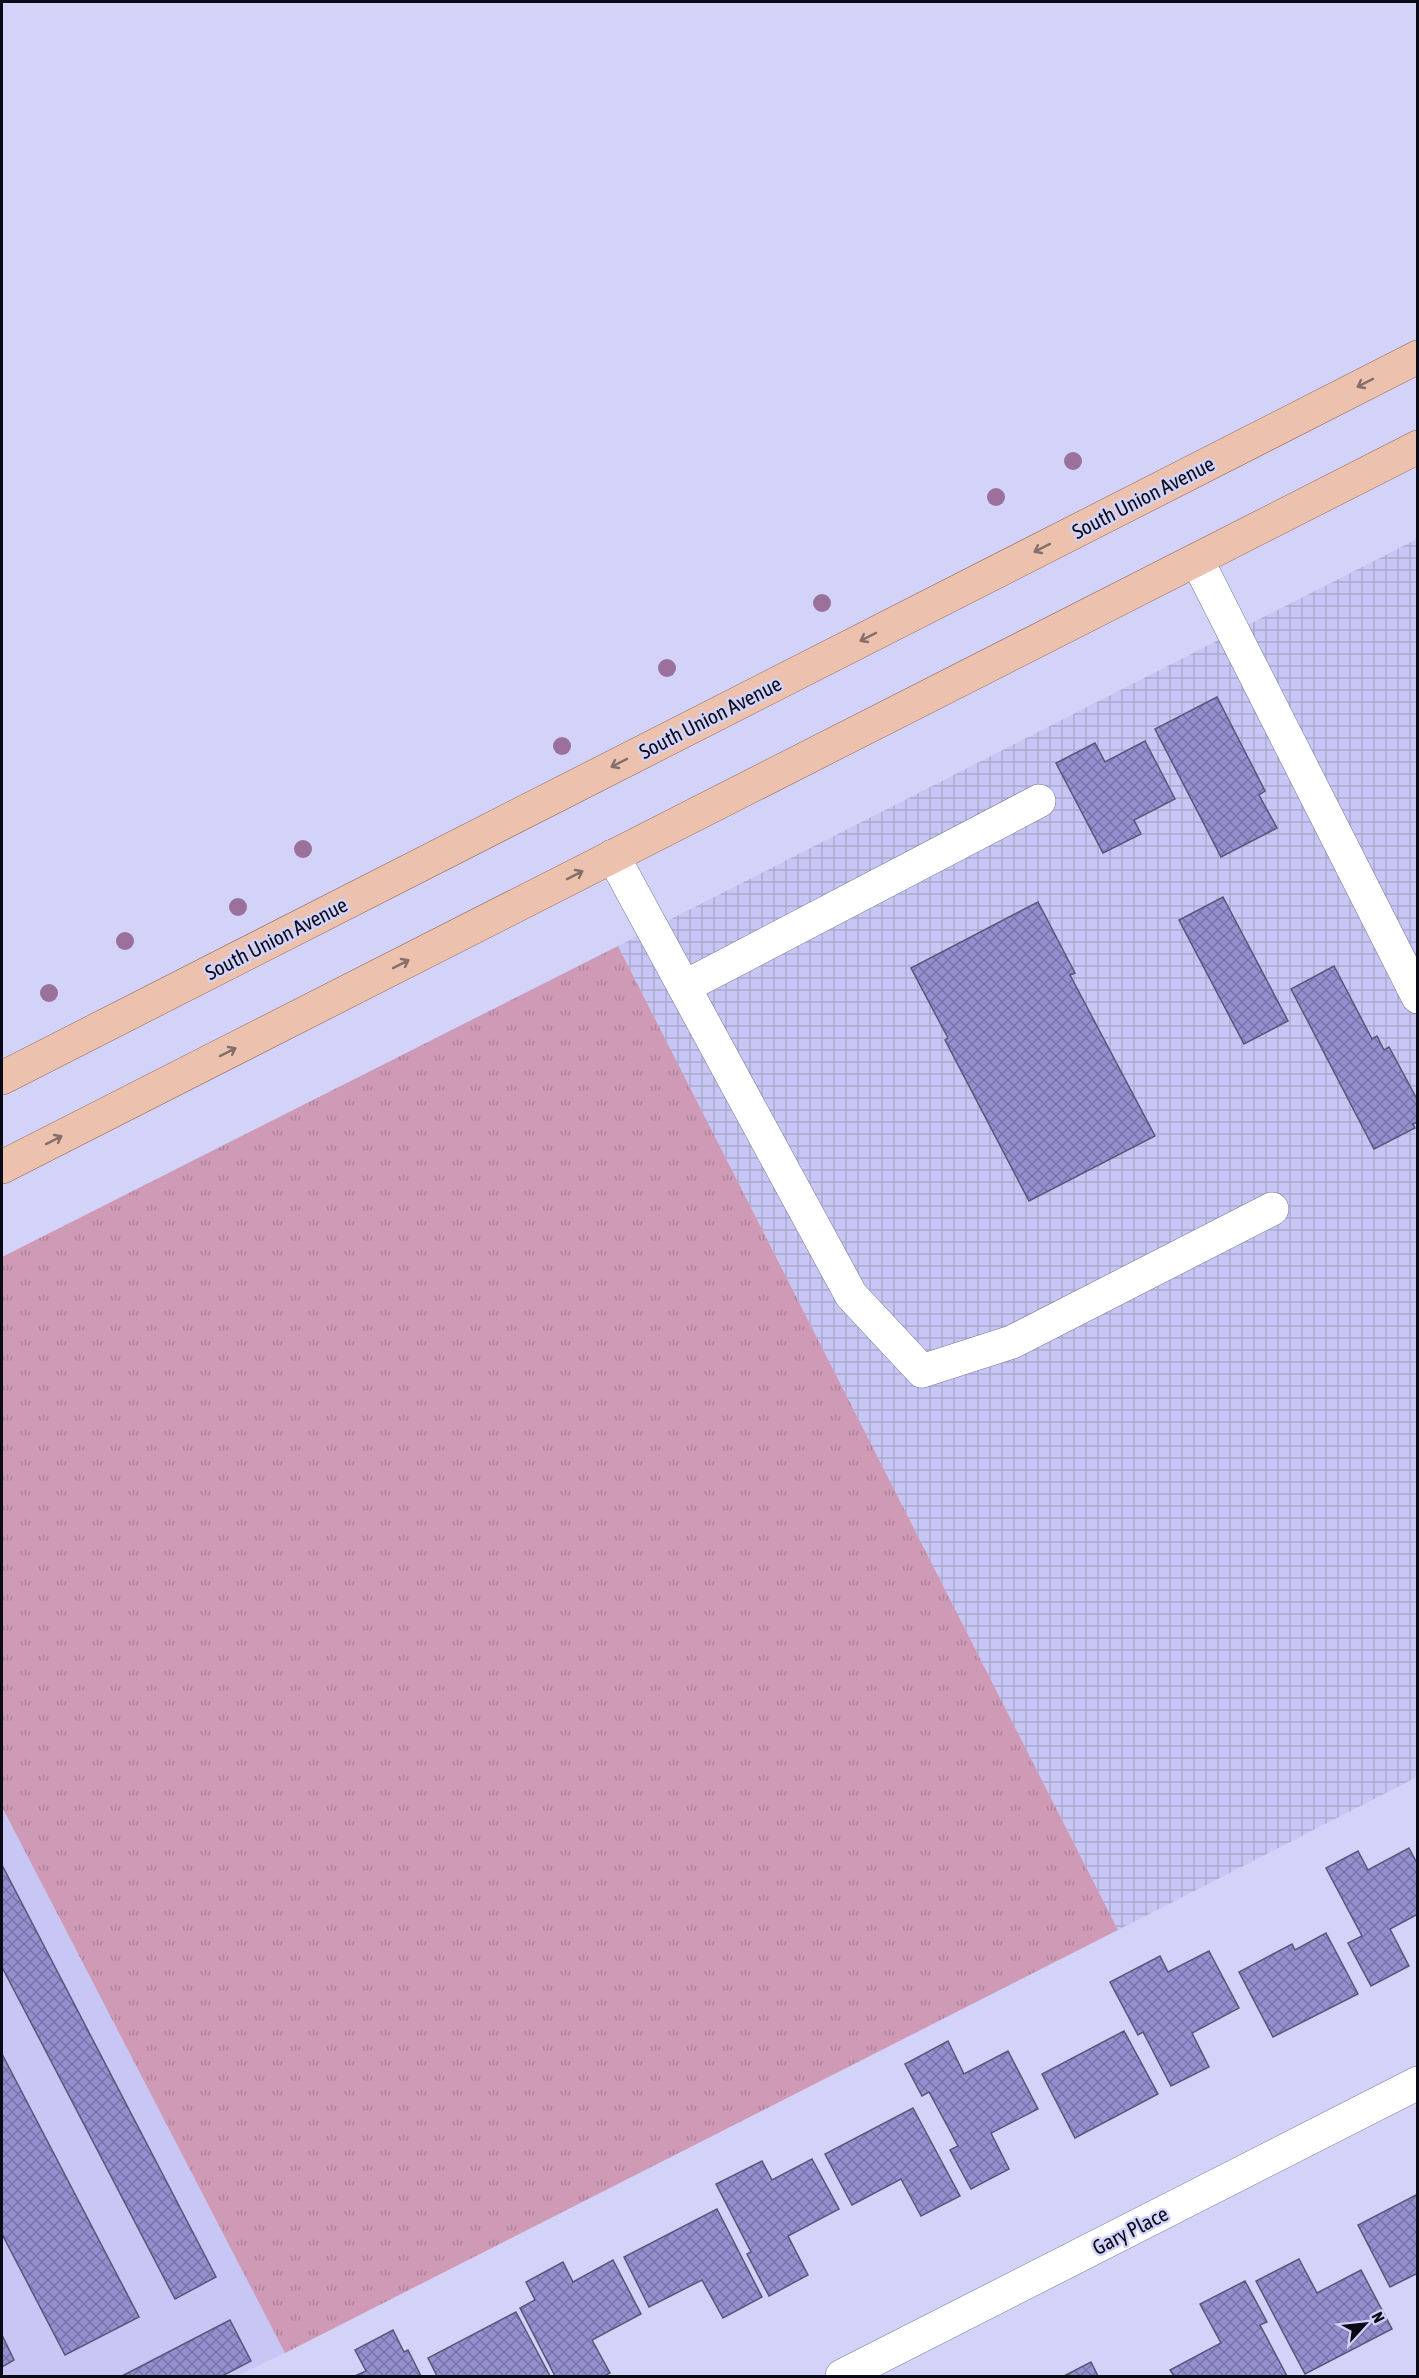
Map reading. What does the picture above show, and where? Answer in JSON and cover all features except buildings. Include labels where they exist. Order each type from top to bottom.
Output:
[{"type":"main road","name":"South Union Avenue","points":[[2,1078],[1418,357]]},
{"type":"main road","points":[[2,1167],[1418,447]]},
{"type":"street","points":[[1197,560],[1418,997]]},
{"type":"street","points":[[684,987],[1040,801]]},
{"type":"street","points":[[613,856],[851,1295],[922,1371],[1012,1342],[1272,1209]]},
{"type":"street","name":"Gary Place","points":[[842,2376],[1418,2083]]},
{"type":"shaded area","points":[[1417,539],[1417,1777],[1118,1930],[618,946]]},
{"type":"shaded area","points":[[2,1807],[285,2353],[237,2376],[2,2376]]},
{"type":"green space","points":[[618,946],[1118,1930],[285,2353],[2,1807],[2,1257]]}]
